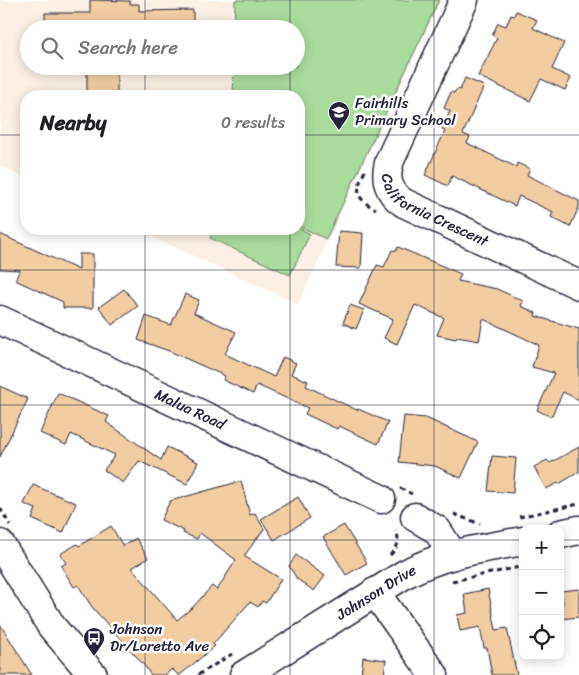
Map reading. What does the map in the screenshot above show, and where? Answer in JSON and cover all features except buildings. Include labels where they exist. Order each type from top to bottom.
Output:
[{"type":"street","name":"California Crescent","points":[[464,0],[390,160],[386,172],[387,184],[404,203],[579,284]]},
{"type":"street","name":"Malua Road","points":[[0,320],[381,499]]},
{"type":"street","points":[[406,525],[437,530],[453,555]]},
{"type":"street","name":"Johnson Drive","points":[[242,662],[376,592],[425,564],[519,530]]},
{"type":"street","points":[[564,533],[579,530]]},
{"type":"street","points":[[0,544],[52,627],[93,675]]},
{"type":"street","points":[[376,592],[434,675]]},
{"type":"path","points":[[365,170],[358,187],[359,196],[364,203],[377,209]]},
{"type":"path","points":[[531,525],[579,504]]},
{"type":"path","points":[[478,524],[484,524]]},
{"type":"path","points":[[382,560],[391,555],[406,525]]},
{"type":"path","points":[[444,583],[519,567]]},
{"type":"path","points":[[198,675],[242,662]]},
{"type":"shaded area","name":"Fairhills Primary School","points":[[0,0],[441,0],[298,304],[148,235],[305,235],[305,90],[20,90],[20,175],[0,166]]},
{"type":"green space","points":[[235,0],[439,0],[326,239],[305,229],[305,90],[233,90],[234,75],[305,75],[305,20],[234,20]]},
{"type":"green space","points":[[305,231],[310,234],[290,275],[210,238],[211,235],[305,235]]},
{"type":"place","name":"Fairhills Primary School","points":[[339,131]]},
{"type":"place","name":"Johnson Dr/Loretto Ave","points":[[94,657]]}]
